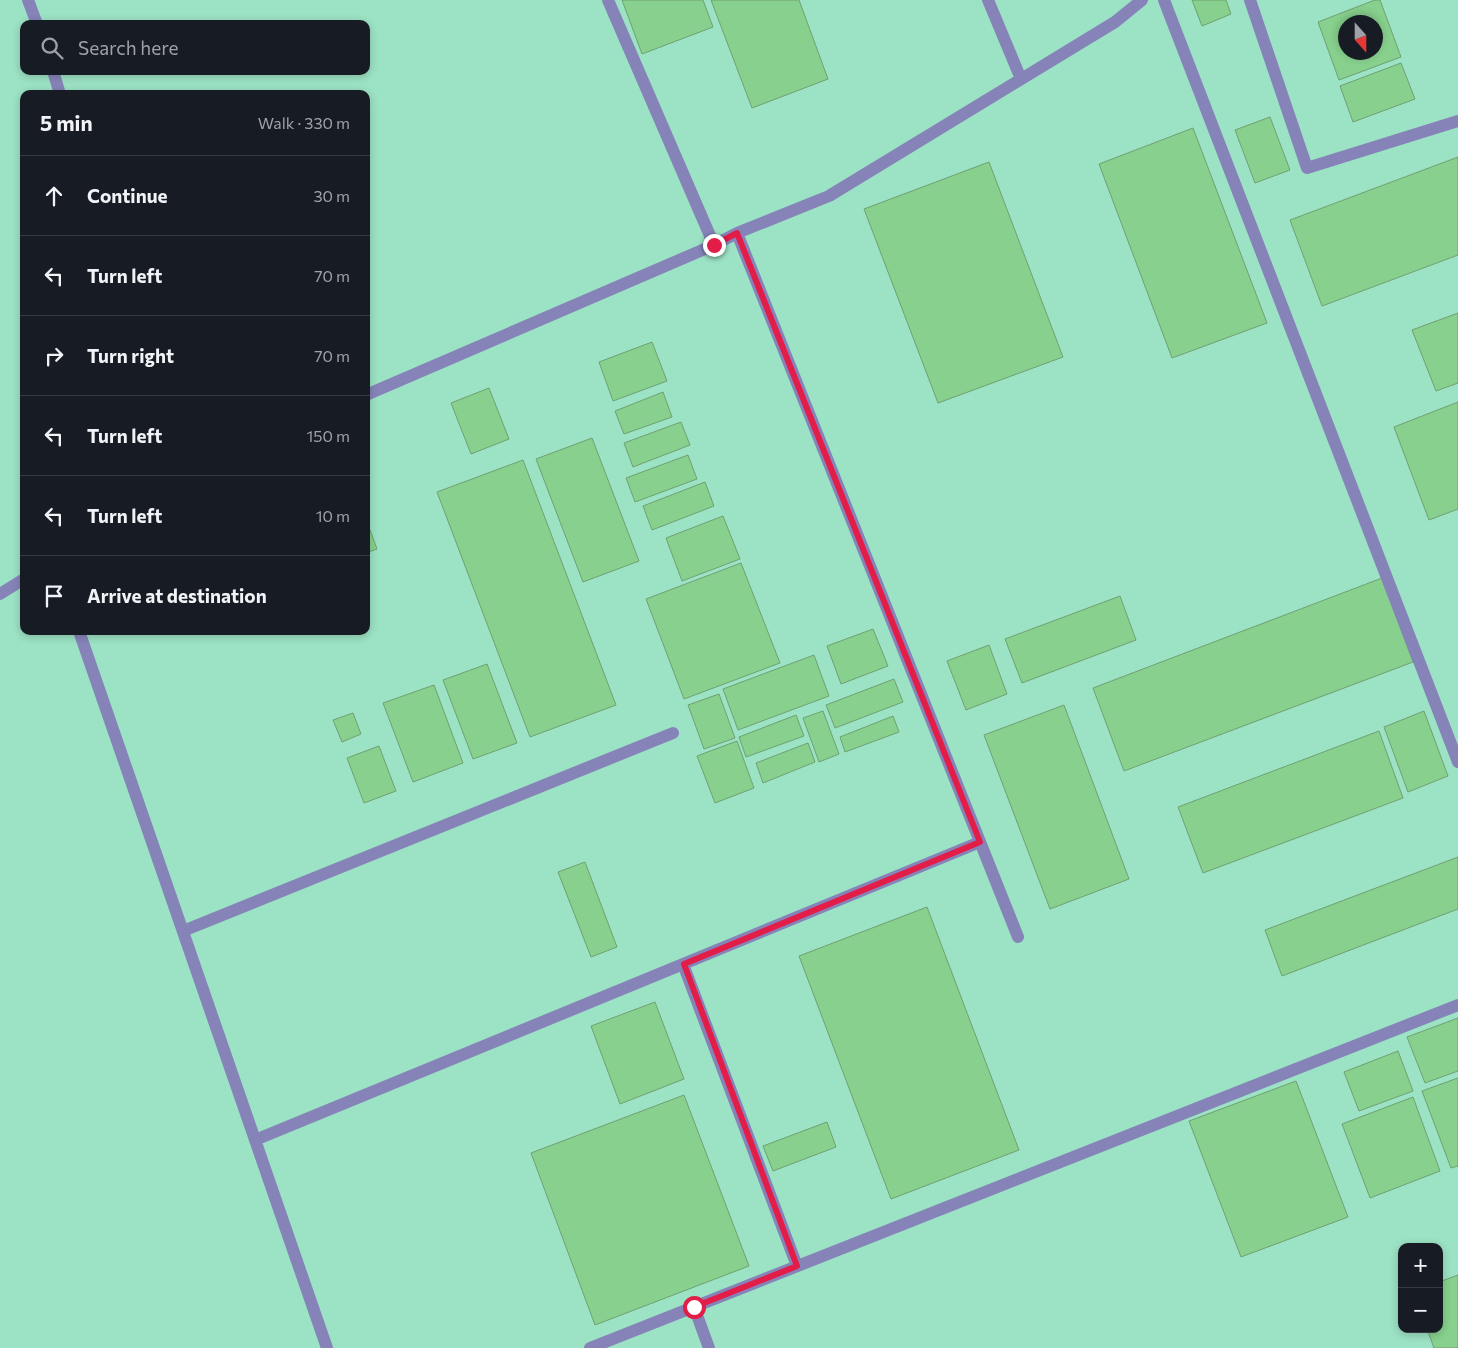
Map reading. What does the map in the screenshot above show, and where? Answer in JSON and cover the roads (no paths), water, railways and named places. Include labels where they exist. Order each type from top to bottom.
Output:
[{"type":"street","points":[[28,0],[36,20]]},
{"type":"street","points":[[608,0],[714,245]]},
{"type":"street","points":[[988,0],[1021,79]]},
{"type":"street","points":[[370,393],[714,245],[737,233],[829,196],[1115,22],[1142,0]]},
{"type":"street","points":[[1164,0],[1458,762]]},
{"type":"street","points":[[1250,0],[1307,168],[1458,121]]},
{"type":"street","points":[[54,75],[59,90]]},
{"type":"street","points":[[737,233],[1018,937]]},
{"type":"street","points":[[0,594],[20,582]]},
{"type":"street","points":[[81,635],[327,1348]]},
{"type":"street","points":[[183,931],[674,733]]},
{"type":"street","points":[[255,1140],[980,842]]},
{"type":"street","points":[[684,964],[797,1266]]},
{"type":"street","points":[[590,1348],[1458,1005]]},
{"type":"street","points":[[694,1307],[709,1348]]}]
